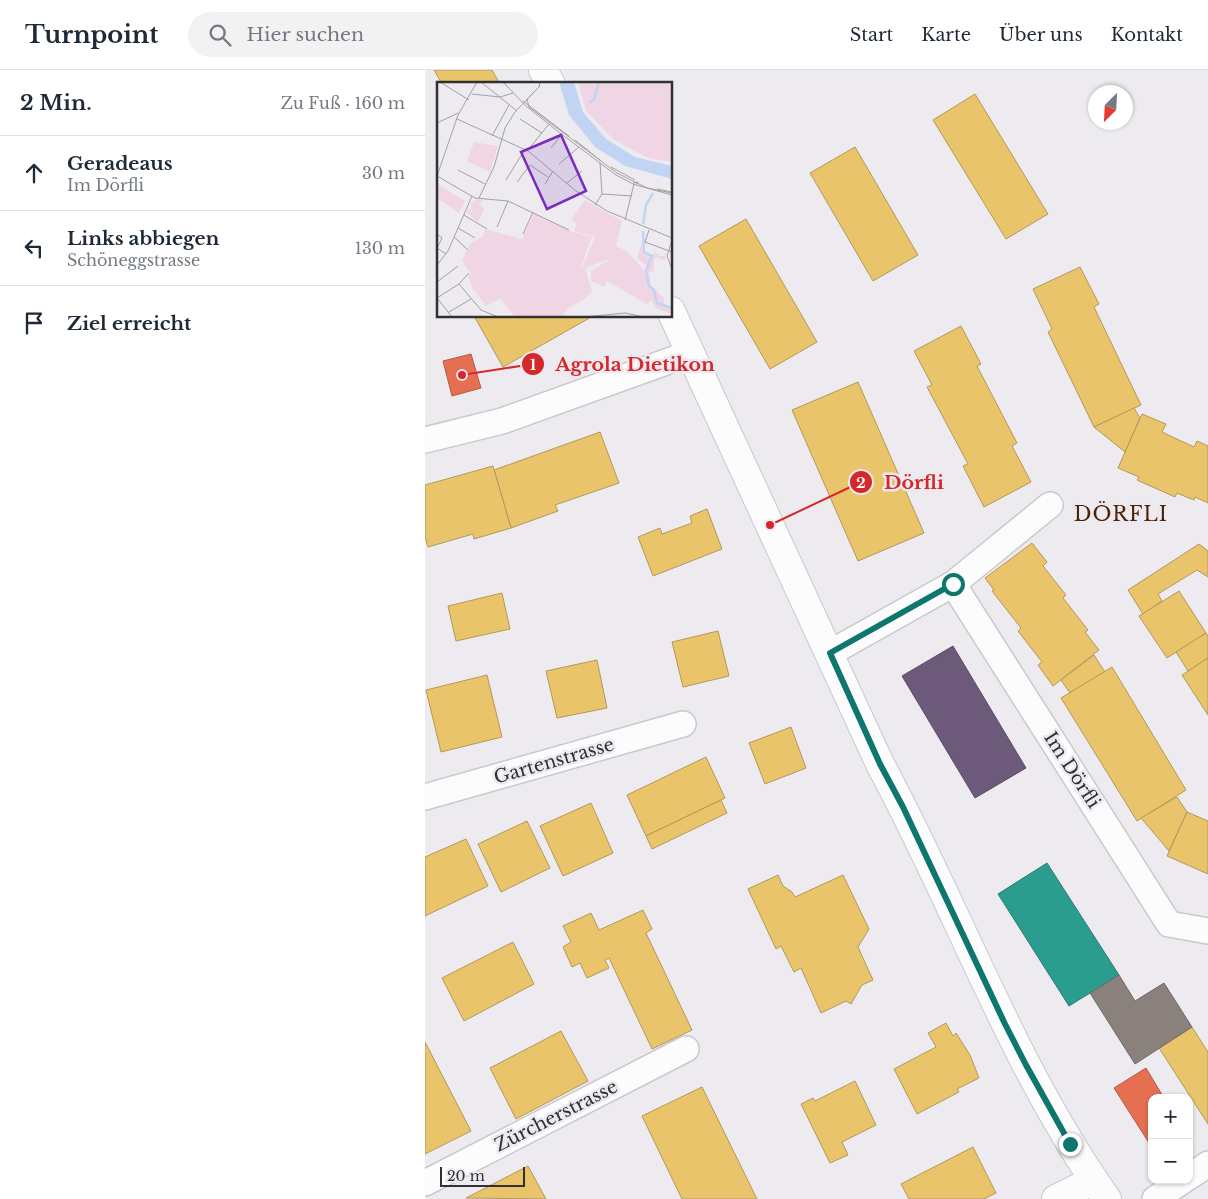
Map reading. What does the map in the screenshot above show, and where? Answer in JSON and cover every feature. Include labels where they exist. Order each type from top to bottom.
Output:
[{"type":"street","points":[[543,70],[550,82]]},
{"type":"street","points":[[673,315],[880,764],[907,815],[1026,1065],[1070,1144],[1100,1189],[1056,1199]]},
{"type":"street","points":[[425,440],[502,421],[691,353]]},
{"type":"street","points":[[830,653],[953,584],[1050,505]]},
{"type":"street","name":"Im Dörfli","points":[[953,584],[1169,924],[1208,931]]},
{"type":"street","name":"Gartenstrasse","points":[[425,797],[683,724]]},
{"type":"street","name":"Zürcherstrasse","points":[[425,1183],[686,1049]]},
{"type":"street","points":[[1193,1174],[1208,1164]]},
{"type":"street","points":[[1155,1199],[1178,1184]]},
{"type":"building: Wohnen","points":[[434,70],[492,70],[499,82],[441,82]]},
{"type":"building: Wohnen","points":[[975,94],[1048,214],[1006,239],[933,120]]},
{"type":"building: Wohnen","points":[[855,147],[918,255],[873,281],[810,173]]},
{"type":"building: Wohnen","points":[[746,219],[817,342],[770,369],[699,246]]},
{"type":"building: Wohnen","points":[[1080,267],[1099,304],[1094,307],[1141,405],[1094,427],[1048,332],[1052,329],[1033,289]]},
{"type":"building: Wohnen","points":[[475,318],[589,318],[503,367]]},
{"type":"building: Wohnen","points":[[961,326],[981,364],[977,366],[1017,443],[1012,446],[1031,482],[984,507],[963,466],[968,464],[927,387],[932,385],[914,351]]},
{"type":"building: Wohnen","points":[[858,382],[924,533],[858,561],[792,410]]},
{"type":"building: Wohnen","points":[[1134,408],[1140,418],[1125,452],[1094,427]]},
{"type":"building: Wohnen","points":[[1142,414],[1166,424],[1162,432],[1194,447],[1197,441],[1208,446],[1208,503],[1195,497],[1194,500],[1177,493],[1175,497],[1137,480],[1139,477],[1118,468]]},
{"type":"building: Wohnen","points":[[600,432],[619,483],[555,505],[558,511],[511,528],[494,470]]},
{"type":"building: Wohnen","points":[[493,466],[511,528],[474,539],[473,534],[428,547],[425,537],[425,485]]},
{"type":"building: Wohnen","points":[[707,509],[722,549],[653,576],[638,537],[660,528],[662,534],[692,523],[690,516]]},
{"type":"building: Wohnen","points":[[1032,543],[1047,562],[1043,566],[1066,595],[1063,598],[1088,630],[1085,632],[1099,650],[1053,686],[1038,665],[1042,662],[1018,631],[1021,628],[992,591],[994,590],[985,578]]},
{"type":"building: Wohnen","points":[[1199,544],[1208,551],[1208,577],[1197,570],[1158,594],[1162,601],[1143,614],[1128,590]]},
{"type":"building: Wohnen","points":[[1179,591],[1206,633],[1167,658],[1139,616]]},
{"type":"building: Wohnen","points":[[502,593],[510,629],[456,641],[448,606]]},
{"type":"building: Wohnen","points":[[718,631],[729,676],[683,687],[672,642]]},
{"type":"building: Wohnen","points":[[1206,633],[1208,636],[1208,658],[1188,671],[1176,652]]},
{"type":"building: Wohnen","points":[[1094,655],[1105,672],[1070,693],[1061,680]]},
{"type":"building: Wohnen","points":[[1208,658],[1208,715],[1182,675]]},
{"type":"building: Wohnen","points":[[597,660],[607,708],[557,718],[546,671]]},
{"type":"building: Wohnen","points":[[1112,667],[1186,790],[1137,821],[1061,698]]},
{"type":"building: Wohnen","points":[[487,675],[502,737],[441,752],[426,690]]},
{"type":"building: Wohnen","points":[[791,727],[806,768],[765,784],[749,743]]},
{"type":"building: Wohnen","points":[[706,757],[725,798],[646,836],[627,795]]},
{"type":"building: Wohnen","points":[[1177,797],[1187,812],[1169,851],[1141,818]]},
{"type":"building: Wohnen","points":[[721,800],[727,813],[652,849],[646,836]]},
{"type":"building: Wohnen","points":[[591,803],[613,853],[563,876],[540,826]]},
{"type":"building: Wohnen","points":[[1187,812],[1208,821],[1208,874],[1167,856]]},
{"type":"building: Wohnen","points":[[527,821],[550,868],[501,892],[478,844]]},
{"type":"building: Wohnen","points":[[466,839],[488,886],[425,916],[425,857]]},
{"type":"building: Wohnen","points":[[778,875],[783,886],[792,892],[795,897],[843,875],[869,929],[858,947],[873,980],[862,985],[851,1004],[846,1001],[821,1013],[801,968],[794,972],[781,946],[776,949],[748,889]]},
{"type":"building: Wohnen","points":[[643,910],[652,929],[646,933],[692,1030],[652,1049],[609,958],[605,960],[609,968],[587,978],[580,963],[572,967],[563,947],[571,942],[563,926],[591,913],[599,930]]},
{"type":"building: Wohnen","points":[[513,942],[534,984],[464,1021],[442,978]]},
{"type":"building: Wohnen","points":[[946,1023],[953,1036],[956,1033],[970,1055],[979,1078],[957,1089],[959,1092],[917,1114],[894,1069],[936,1047],[928,1033]]},
{"type":"building: Wohnen","points":[[1192,1027],[1208,1052],[1208,1124],[1193,1101],[1193,1094],[1189,1094],[1159,1048]]},
{"type":"building: Wohnen","points":[[561,1031],[588,1081],[516,1119],[490,1068]]},
{"type":"building: Wohnen","points":[[425,1042],[471,1131],[425,1154]]},
{"type":"building: Wohnen","points":[[855,1081],[876,1125],[842,1142],[848,1155],[830,1163],[801,1104],[813,1098],[815,1101]]},
{"type":"building: Wohnen","points":[[702,1087],[757,1199],[682,1199],[642,1116]]},
{"type":"building: Wohnen","points":[[973,1147],[996,1193],[984,1199],[909,1199],[901,1184]]},
{"type":"building: Wohnen","points":[[528,1166],[546,1199],[466,1198]]},
{"type":"building: Handel","points":[[471,354],[481,388],[452,396],[443,361]]},
{"type":"building: Handel","points":[[1146,1068],[1162,1094],[1148,1094],[1148,1141],[1114,1088]]},
{"type":"building: Büros","points":[[953,646],[1026,768],[975,798],[902,676]]},
{"type":"building: Schulen","points":[[1047,863],[1119,975],[1069,1006],[998,894]]},
{"type":"building: Industrie","points":[[1119,975],[1135,1001],[1164,983],[1192,1027],[1135,1064],[1090,993]]},
{"type":"place","name":"Agrola Dietikon","points":[[462,375]]},
{"type":"place","name":"Dörfli","points":[[770,525]]},
{"type":"district","name":"DÖRFLI","points":[[1121,514]]},
{"type":"route","points":[[953,584],[830,653],[880,764],[903,807],[1005,1024],[1070,1144]]}]
